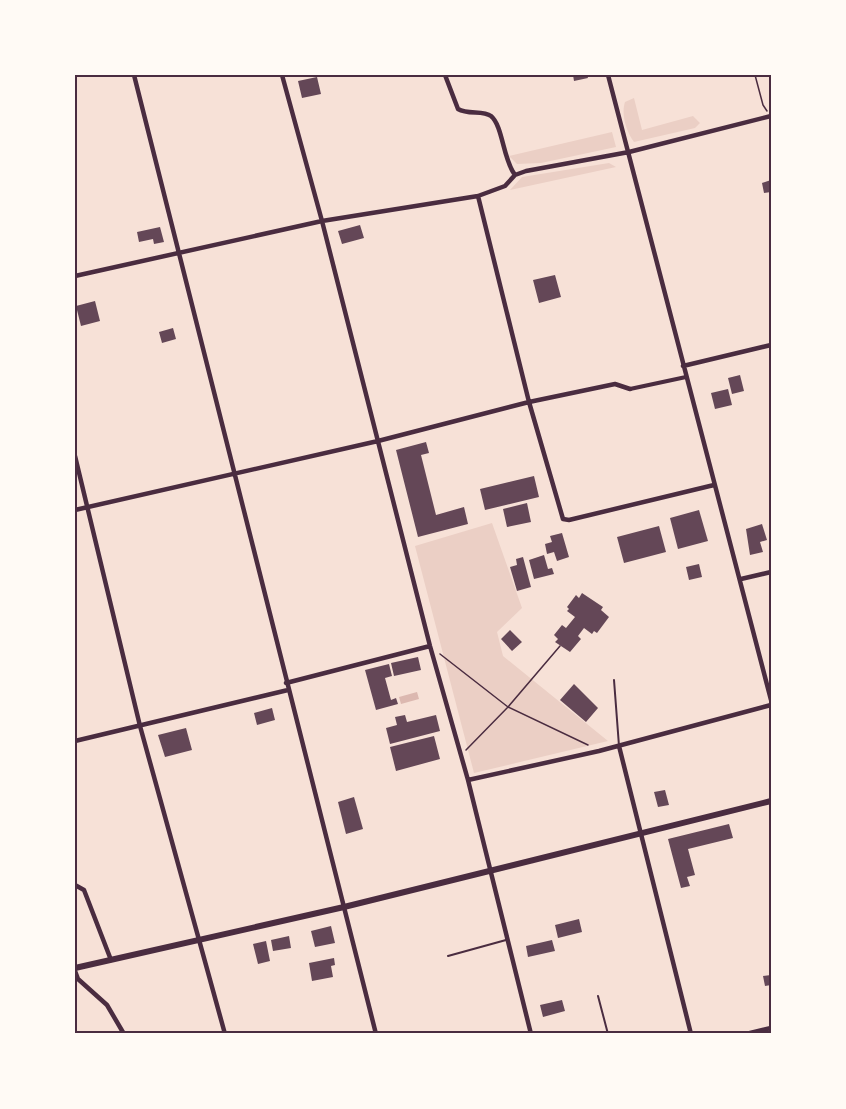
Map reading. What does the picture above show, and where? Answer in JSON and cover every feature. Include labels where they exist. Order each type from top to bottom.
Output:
[{"type":"street","points":[[134,75],[376,1034]]},
{"type":"street","points":[[282,75],[322,221],[429,646],[462,755],[531,1034]]},
{"type":"street","points":[[446,75],[458,109],[486,114],[494,119],[508,166],[515,175]]},
{"type":"street","points":[[608,75],[771,700]]},
{"type":"street","points":[[75,276],[322,221],[478,196],[505,186],[515,175],[526,171],[629,152],[771,116]]},
{"type":"street","points":[[478,196],[529,402],[563,519],[569,520],[714,485]]},
{"type":"street","points":[[683,366],[771,345]]},
{"type":"street","points":[[75,510],[233,472],[378,441],[529,402],[615,384],[630,389],[686,377]]},
{"type":"street","points":[[75,456],[140,726],[225,1034]]},
{"type":"street","points":[[741,579],[771,572]]},
{"type":"street","points":[[286,683],[429,646]]},
{"type":"street","points":[[75,741],[288,690]]},
{"type":"street","points":[[468,780],[599,751],[771,705]]},
{"type":"street","points":[[619,746],[691,1034]]},
{"type":"street","points":[[124,1034],[107,1005],[78,979],[75,970],[344,907],[771,801]]},
{"type":"street","points":[[75,885],[84,890],[111,960]]},
{"type":"street","points":[[746,1034],[771,1028]]},
{"type":"lane","points":[[614,680],[619,746]]},
{"type":"lane","points":[[448,956],[507,940]]},
{"type":"lane","points":[[598,996],[608,1034]]},
{"type":"path","points":[[755,75],[763,105],[771,116]]},
{"type":"path","points":[[429,646],[508,707],[599,751]]},
{"type":"path","points":[[462,755],[508,707],[560,646]]},
{"type":"shaded area","points":[[634,98],[642,130],[693,116],[700,123],[695,128],[634,142],[627,128],[624,112],[625,102]]},
{"type":"shaded area","points":[[612,132],[616,147],[541,163],[517,164],[509,156]]},
{"type":"shaded area","points":[[609,163],[616,167],[510,190],[522,177]]},
{"type":"shaded area","points":[[492,523],[522,608],[497,632],[503,656],[608,741],[474,773],[415,546]]},
{"type":"shaded area","points":[[417,692],[419,699],[401,704],[399,697]]},
{"type":"building","points":[[573,75],[587,75],[588,78],[574,81]]},
{"type":"building","points":[[317,77],[321,94],[302,98],[298,81]]},
{"type":"building","points":[[771,180],[771,192],[764,193],[762,183]]},
{"type":"building","points":[[360,225],[364,238],[342,244],[338,231]]},
{"type":"building","points":[[160,227],[164,242],[154,244],[153,239],[139,242],[137,232]]},
{"type":"building","points":[[555,275],[561,297],[539,303],[533,280]]},
{"type":"building","points":[[95,301],[100,321],[81,326],[76,306]]},
{"type":"building","points":[[173,328],[176,339],[162,343],[159,332]]},
{"type":"building","points":[[740,375],[744,391],[732,394],[728,378]]},
{"type":"building","points":[[728,389],[732,405],[715,409],[711,393]]},
{"type":"building","points":[[426,442],[429,453],[421,455],[436,515],[464,507],[468,524],[418,537],[396,450]]},
{"type":"building","points":[[534,476],[539,497],[485,510],[480,489]]},
{"type":"building","points":[[527,503],[531,522],[507,527],[503,509]]},
{"type":"building","points":[[699,510],[708,541],[678,549],[670,518]]},
{"type":"building","points":[[762,524],[767,540],[760,542],[763,552],[750,555],[746,529]]},
{"type":"building","points":[[659,526],[666,552],[624,563],[617,537]]},
{"type":"building","points":[[562,533],[569,557],[557,561],[554,552],[547,554],[545,544],[552,542],[550,536]]},
{"type":"building","points":[[544,555],[548,569],[552,568],[554,574],[534,579],[529,560]]},
{"type":"building","points":[[523,557],[531,587],[517,591],[510,567],[517,565],[516,559]]},
{"type":"building","points":[[699,564],[702,577],[689,580],[686,567]]},
{"type":"building","points":[[582,593],[603,607],[601,610],[609,617],[597,633],[594,631],[592,634],[584,628],[578,636],[581,639],[570,652],[555,642],[558,639],[554,635],[562,625],[566,628],[575,617],[567,611],[569,609],[567,607],[576,595],[579,598]]},
{"type":"building","points":[[510,630],[522,642],[512,651],[501,639]]},
{"type":"building","points":[[418,657],[421,670],[394,676],[391,663]]},
{"type":"building","points":[[389,664],[392,676],[385,678],[391,700],[396,698],[398,704],[376,710],[365,670]]},
{"type":"building","points":[[574,684],[598,708],[586,722],[560,700]]},
{"type":"building","points":[[272,708],[275,720],[257,725],[254,713]]},
{"type":"building","points":[[405,715],[407,722],[436,715],[440,731],[390,744],[386,728],[397,725],[395,717]]},
{"type":"building","points":[[186,728],[192,750],[165,757],[158,735]]},
{"type":"building","points":[[434,736],[440,759],[396,771],[390,747]]},
{"type":"building","points":[[665,790],[669,805],[658,807],[654,792]]},
{"type":"building","points":[[354,797],[363,829],[346,834],[338,802]]},
{"type":"building","points":[[729,824],[733,838],[688,849],[695,875],[687,877],[690,886],[681,888],[668,839]]},
{"type":"building","points":[[579,919],[582,932],[558,938],[555,925]]},
{"type":"building","points":[[331,926],[335,943],[315,947],[311,931]]},
{"type":"building","points":[[289,936],[291,948],[273,951],[271,940]]},
{"type":"building","points":[[552,940],[555,951],[528,957],[526,946]]},
{"type":"building","points":[[266,941],[270,961],[258,964],[253,944]]},
{"type":"building","points":[[334,958],[335,965],[331,966],[333,977],[312,981],[309,963]]},
{"type":"building","points":[[771,975],[771,985],[765,986],[763,976]]},
{"type":"building","points":[[562,1000],[565,1011],[543,1017],[540,1005]]}]
